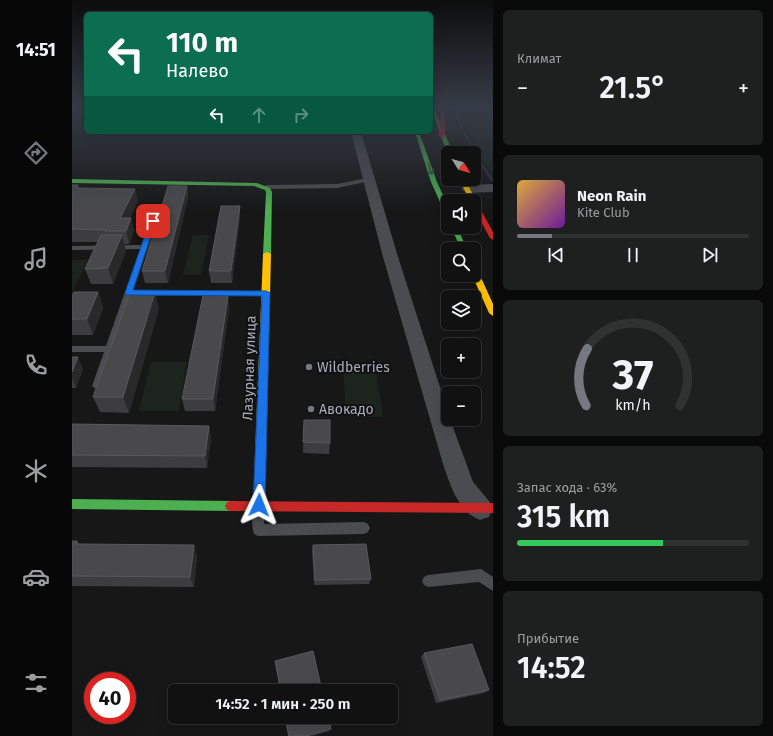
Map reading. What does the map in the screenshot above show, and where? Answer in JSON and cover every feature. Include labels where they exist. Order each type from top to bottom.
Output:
[{"type":"main road","points":[[421,142],[441,198]]},
{"type":"main road","points":[[72,181],[255,184],[266,187]]},
{"type":"main road","name":"Лазурная улица","points":[[259,505],[269,192],[266,187]]},
{"type":"main road","points":[[481,215],[493,238]]},
{"type":"main road","points":[[479,282],[493,313]]},
{"type":"main road","points":[[72,504],[259,505],[486,509]]},
{"type":"street","points":[[359,142],[368,180],[454,464],[464,489],[486,509]]},
{"type":"street","points":[[478,186],[493,188]]},
{"type":"lane","points":[[266,187],[337,186],[368,180]]},
{"type":"lane","points":[[97,386],[153,221]]},
{"type":"lane","points":[[72,248],[144,247]]},
{"type":"lane","points":[[128,293],[266,293]]},
{"type":"lane","points":[[72,349],[110,349]]},
{"type":"lane","points":[[259,505],[258,530],[364,528]]},
{"type":"lane","points":[[428,581],[481,575],[493,585]]},
{"type":"shaded area","points":[[474,142],[493,142],[493,176],[481,157],[481,146],[475,146]]},
{"type":"shaded area","points":[[193,235],[209,235],[201,275],[183,275]]},
{"type":"shaded area","points":[[72,260],[88,260],[72,293]]},
{"type":"shaded area","points":[[151,362],[187,362],[179,411],[139,411]]},
{"type":"shaded area","points":[[343,363],[375,364],[383,417],[346,416]]},
{"type":"building","points":[[72,185],[78,185],[76,188],[135,189],[120,218],[131,218],[126,231],[72,229]]},
{"type":"building","points":[[168,186],[187,186],[165,271],[142,271]]},
{"type":"building","points":[[221,206],[240,206],[231,271],[209,271]]},
{"type":"building","points":[[101,235],[122,235],[108,268],[85,269]]},
{"type":"building","points":[[74,292],[98,292],[87,319],[72,319],[72,296]]},
{"type":"building","points":[[130,292],[155,292],[123,397],[93,397]]},
{"type":"building","points":[[203,295],[228,295],[213,399],[182,399]]},
{"type":"building","points":[[72,357],[78,357],[72,372]]},
{"type":"building","points":[[304,420],[330,420],[330,443],[303,442]]},
{"type":"building","points":[[72,424],[209,426],[205,456],[72,455]]},
{"type":"building","points":[[72,541],[77,541],[76,544],[194,545],[190,577],[72,576]]},
{"type":"building","points":[[366,544],[371,579],[315,580],[313,545]]},
{"type":"building","points":[[472,644],[489,690],[440,700],[424,653]]},
{"type":"building","points":[[313,651],[320,684],[280,684],[275,661]]},
{"type":"building","points":[[286,724],[330,724],[331,729],[306,736],[289,736]]},
{"type":"waterway","points":[[470,142],[472,146]]},
{"type":"waterway","points":[[481,163],[492,180]]},
{"type":"traffic: fast","points":[[421,142],[441,198]]},
{"type":"traffic: fast","points":[[72,181],[255,184],[268,189],[269,192],[267,254]]},
{"type":"traffic: fast","points":[[457,234],[461,242]]},
{"type":"traffic: fast","points":[[72,504],[231,506]]},
{"type":"traffic: slow","points":[[466,186],[470,194]]},
{"type":"traffic: slow","points":[[259,505],[267,254]]},
{"type":"traffic: slow","points":[[479,282],[493,313]]},
{"type":"traffic: jam","points":[[481,216],[493,238]]},
{"type":"traffic: jam","points":[[231,506],[493,508]]},
{"type":"place","name":"Wildberries","points":[[309,367]]},
{"type":"place","name":"Авокадо","points":[[311,409]]},
{"type":"route","points":[[153,221],[128,293],[266,293],[259,505]]}]
